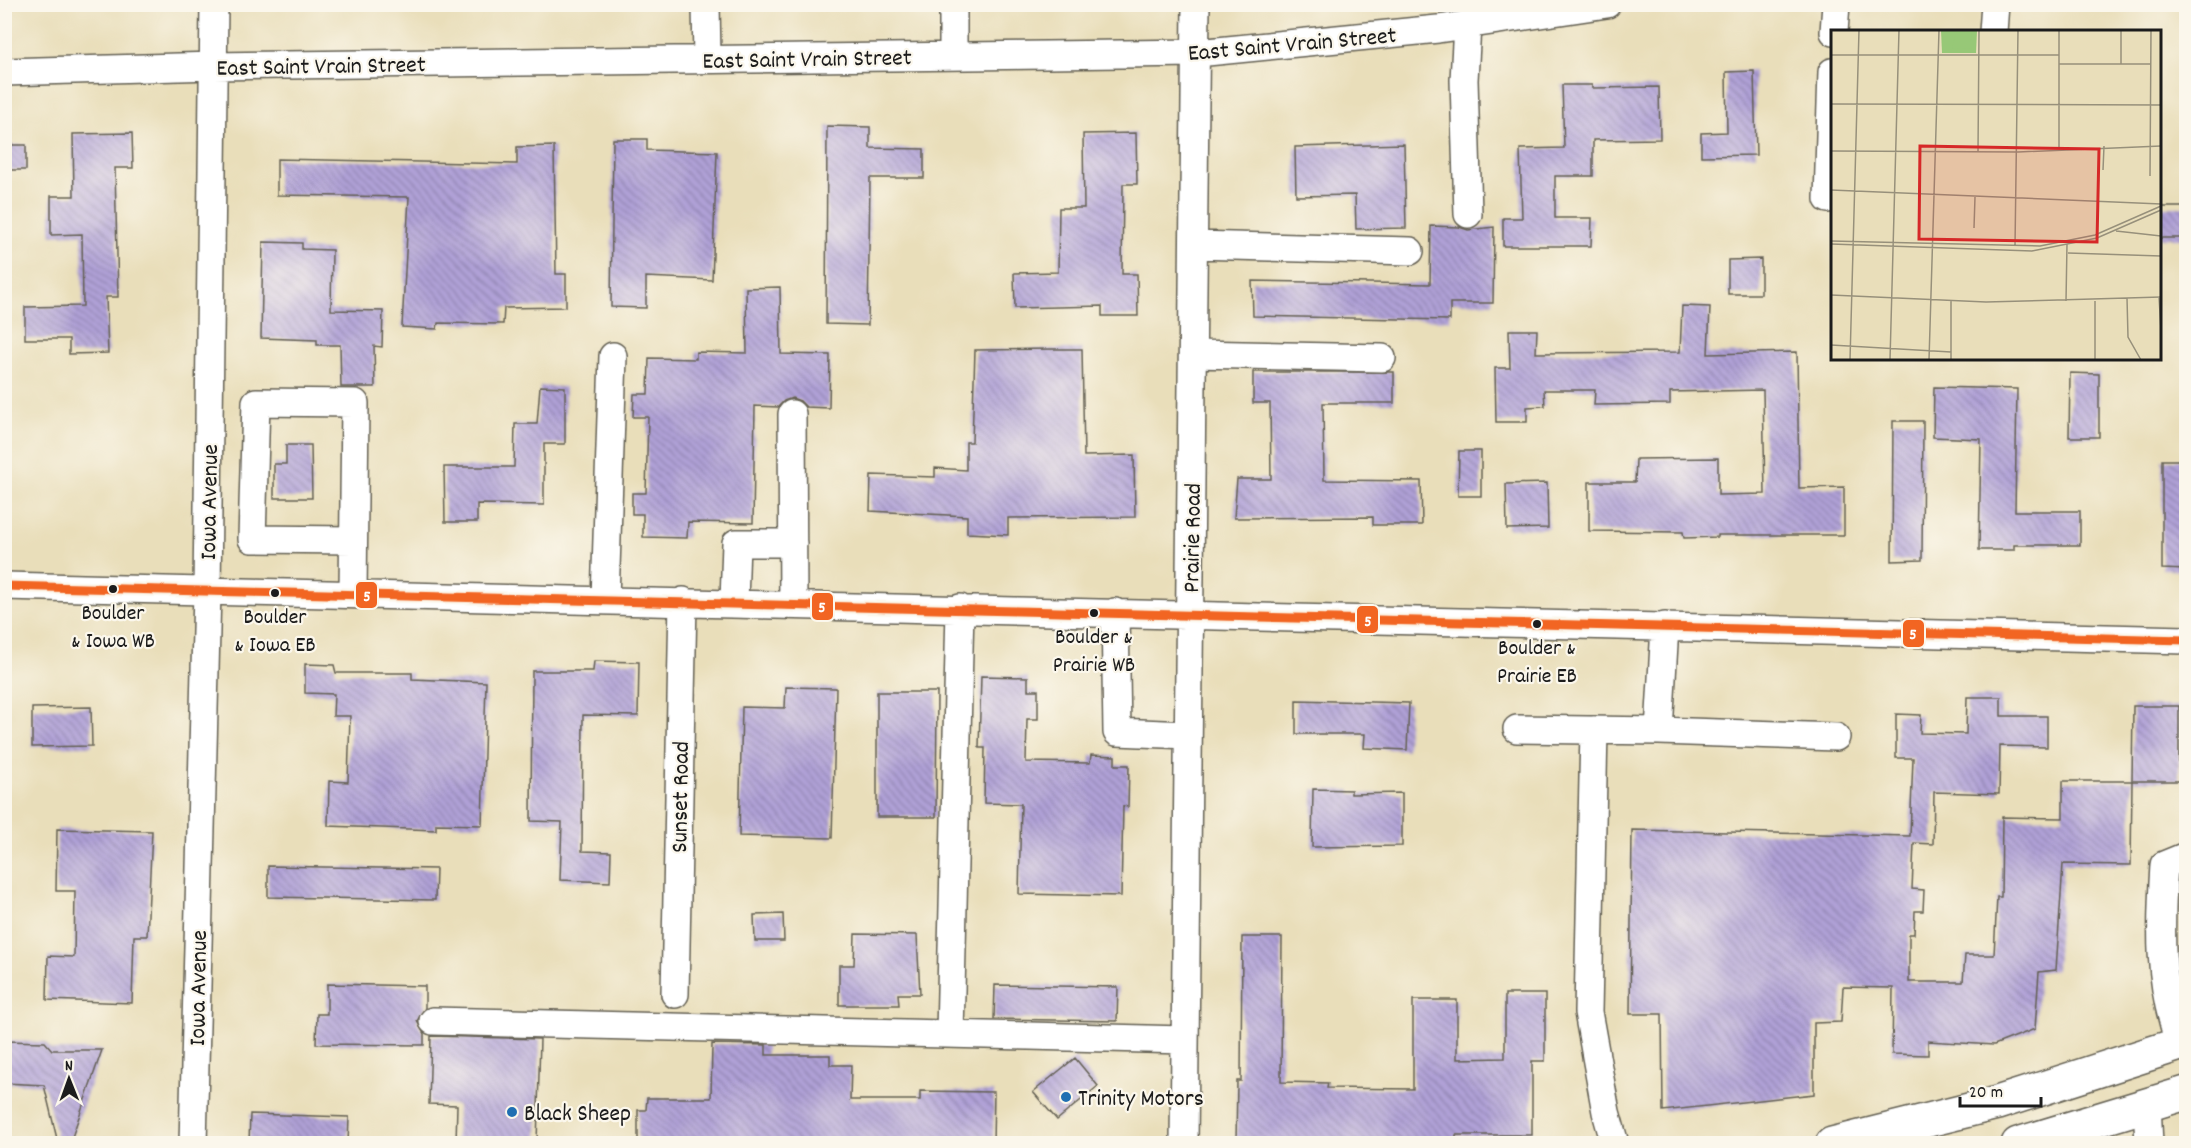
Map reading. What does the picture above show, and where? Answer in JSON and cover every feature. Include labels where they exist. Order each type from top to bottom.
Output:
[{"type":"main road","points":[[1832,1143],[1997,1103],[2183,1043]]},
{"type":"main road","points":[[2023,1143],[2187,1093]]},
{"type":"street","name":"Iowa Avenue","points":[[193,1143],[207,591],[214,4]]},
{"type":"street","points":[[706,4],[707,59]]},
{"type":"street","points":[[953,4],[953,56]]},
{"type":"street","name":"Prairie Road","points":[[1184,1143],[1196,4]]},
{"type":"street","name":"East Saint Vrain Street","points":[[4,72],[214,66],[1197,53],[1438,17],[1467,25],[1607,4]]},
{"type":"street","points":[[1834,30],[1836,4]]},
{"type":"street","points":[[1993,30],[1995,4]]},
{"type":"street","points":[[1467,25],[1464,80],[1468,214]]},
{"type":"street","points":[[1828,199],[1831,123]]},
{"type":"street","points":[[1195,245],[1410,251]]},
{"type":"street","points":[[1194,354],[1382,358]]},
{"type":"street","points":[[605,599],[613,356]]},
{"type":"street","points":[[353,540],[252,539],[256,402],[355,403],[353,594]]},
{"type":"street","points":[[792,414],[793,604]]},
{"type":"street","points":[[734,602],[736,543],[793,543]]},
{"type":"street","points":[[4,586],[734,602],[2187,640]]},
{"type":"street","name":"Sunset Road","points":[[675,994],[682,601]]},
{"type":"street","points":[[950,1034],[960,608]]},
{"type":"street","points":[[1115,612],[1117,732],[1188,735]]},
{"type":"street","points":[[1659,731],[1665,627]]},
{"type":"street","points":[[1517,729],[1836,737]]},
{"type":"street","points":[[1594,730],[1588,1012],[1606,1112],[1615,1143]]},
{"type":"street","points":[[2175,861],[2161,911],[2162,975],[2168,1011],[2183,1043]]},
{"type":"street","points":[[433,1021],[1185,1040]]},
{"type":"street","points":[[2147,1106],[2149,1143]]},
{"type":"building","points":[[1754,71],[1756,155],[1701,156],[1701,133],[1727,132],[1726,72]]},
{"type":"building","points":[[1562,85],[1592,85],[1592,88],[1659,87],[1660,139],[1593,140],[1593,176],[1555,176],[1555,218],[1592,218],[1591,246],[1503,246],[1503,218],[1522,218],[1520,149],[1564,148]]},
{"type":"building","points":[[827,126],[870,127],[870,148],[924,149],[924,178],[870,178],[868,325],[826,324]]},
{"type":"building","points":[[132,133],[133,168],[115,168],[118,297],[106,297],[108,353],[69,354],[69,339],[25,339],[25,307],[83,306],[82,234],[51,235],[51,196],[74,196],[73,134]]},
{"type":"building","points":[[1136,133],[1137,184],[1123,184],[1122,274],[1137,274],[1138,316],[1102,316],[1102,306],[1015,308],[1014,273],[1058,272],[1059,208],[1084,208],[1083,134]]},
{"type":"building","points":[[613,139],[647,139],[647,150],[717,152],[712,280],[646,277],[646,308],[611,307]]},
{"type":"building","points":[[1404,144],[1406,228],[1356,229],[1355,195],[1296,196],[1295,147]]},
{"type":"building","points":[[4,145],[26,145],[26,170],[4,170]]},
{"type":"building","points":[[554,146],[556,274],[566,274],[566,307],[504,308],[503,324],[438,323],[437,329],[402,327],[409,197],[277,195],[277,159],[517,164],[517,147]]},
{"type":"building","points":[[2161,207],[2187,207],[2187,238],[2161,238]]},
{"type":"building","points":[[1431,226],[1459,227],[1468,230],[1494,227],[1493,303],[1450,303],[1450,320],[1253,316],[1252,281],[1430,284]]},
{"type":"building","points":[[263,242],[302,243],[302,249],[332,250],[331,310],[383,311],[382,347],[374,346],[375,387],[341,387],[340,345],[317,345],[317,340],[261,338]]},
{"type":"building","points":[[1761,259],[1761,294],[1728,294],[1728,260]]},
{"type":"building","points":[[780,287],[781,354],[830,355],[829,408],[806,407],[800,401],[792,398],[784,401],[778,407],[755,406],[753,523],[688,522],[687,538],[643,537],[643,514],[632,514],[632,493],[646,493],[648,417],[633,417],[634,394],[648,394],[649,358],[696,359],[696,352],[747,353],[746,288]]},
{"type":"building","points":[[1682,306],[1710,307],[1708,354],[1797,352],[1799,488],[1844,487],[1844,535],[1718,535],[1718,537],[1684,538],[1683,532],[1589,531],[1589,482],[1635,482],[1636,459],[1718,458],[1718,495],[1765,494],[1763,390],[1670,392],[1670,404],[1594,405],[1595,390],[1544,390],[1545,406],[1527,407],[1527,422],[1496,422],[1495,368],[1510,368],[1509,330],[1537,330],[1536,353],[1680,352]]},
{"type":"building","points":[[1082,349],[1084,456],[1134,455],[1135,517],[1008,518],[1008,535],[967,533],[967,516],[870,511],[871,475],[935,477],[935,468],[966,470],[966,442],[972,442],[975,350]]},
{"type":"building","points":[[1253,372],[1394,372],[1394,403],[1323,403],[1324,480],[1421,481],[1422,525],[1373,525],[1373,517],[1234,518],[1237,479],[1271,479],[1270,403],[1253,403]]},
{"type":"building","points":[[2070,373],[2099,374],[2099,437],[2069,437]]},
{"type":"building","points":[[540,386],[565,387],[565,444],[544,444],[544,505],[477,504],[477,522],[445,522],[444,467],[514,467],[515,424],[537,424]]},
{"type":"building","points":[[1934,387],[2017,389],[2015,511],[2080,511],[2080,545],[2014,545],[2014,550],[1979,550],[1981,439],[1933,437]]},
{"type":"building","points":[[1893,421],[1923,421],[1922,560],[1892,561]]},
{"type":"building","points":[[286,445],[311,445],[312,498],[274,498],[274,464],[286,464]]},
{"type":"building","points":[[1459,451],[1481,451],[1481,496],[1458,496]]},
{"type":"building","points":[[2162,460],[2187,460],[2187,570],[2162,569]]},
{"type":"building","points":[[1547,483],[1548,528],[1507,529],[1506,484]]},
{"type":"building","points":[[594,661],[639,662],[638,716],[583,715],[582,851],[611,852],[610,882],[560,880],[562,822],[531,821],[532,671],[593,671]]},
{"type":"building","points":[[305,664],[334,665],[336,673],[412,673],[412,679],[486,682],[482,825],[436,824],[436,830],[328,826],[329,781],[348,782],[350,716],[333,716],[334,694],[305,693]]},
{"type":"building","points":[[981,676],[1028,677],[1028,690],[1038,690],[1038,719],[1027,719],[1026,762],[1090,763],[1091,755],[1115,756],[1115,765],[1129,765],[1128,807],[1123,806],[1121,896],[1019,894],[1021,804],[984,803],[985,748],[979,748]]},
{"type":"building","points":[[786,687],[836,688],[832,838],[739,836],[742,707],[785,708]]},
{"type":"building","points":[[877,692],[937,692],[936,817],[877,817]]},
{"type":"building","points":[[1967,697],[2001,697],[2001,716],[2047,716],[2047,747],[2000,746],[1999,794],[1934,792],[1933,844],[1914,843],[1912,889],[1924,890],[1923,911],[1915,911],[1914,934],[1909,934],[1909,982],[1963,982],[1965,955],[1994,955],[1997,897],[2001,897],[2002,817],[2063,818],[2063,781],[2132,781],[2131,865],[2063,864],[2056,970],[2039,972],[2035,1029],[1994,1045],[1928,1041],[1928,1055],[1892,1054],[1893,988],[1843,987],[1841,1022],[1814,1023],[1814,1094],[1663,1111],[1662,1014],[1630,1014],[1632,830],[1910,836],[1913,758],[1896,758],[1896,714],[1921,715],[1920,733],[1966,734]]},
{"type":"building","points":[[1296,700],[1409,703],[1407,750],[1364,748],[1365,734],[1296,734]]},
{"type":"building","points":[[2133,706],[2179,706],[2179,781],[2132,781]]},
{"type":"building","points":[[91,707],[92,746],[32,747],[32,708]]},
{"type":"building","points":[[1313,789],[1351,790],[1351,794],[1402,793],[1402,846],[1312,847]]},
{"type":"building","points":[[57,829],[152,831],[147,936],[134,936],[132,1003],[47,1000],[48,956],[74,957],[75,891],[56,891]]},
{"type":"building","points":[[268,866],[436,869],[435,900],[268,897]]},
{"type":"building","points":[[783,914],[784,941],[755,941],[754,915]]},
{"type":"building","points":[[855,934],[917,935],[920,994],[898,994],[899,1005],[839,1005],[839,965],[854,965]]},
{"type":"building","points":[[1242,937],[1282,937],[1281,1082],[1328,1083],[1327,1088],[1413,1089],[1413,1000],[1457,1000],[1457,1059],[1505,1058],[1505,994],[1545,994],[1545,1061],[1532,1061],[1532,1135],[1456,1135],[1456,1143],[1236,1143],[1237,1081],[1241,1081]]},
{"type":"building","points":[[327,984],[425,986],[425,1008],[417,1021],[424,1034],[424,1045],[316,1044],[317,1014],[327,1014]]},
{"type":"building","points":[[995,985],[1118,987],[1117,1021],[994,1019]]},
{"type":"building","points":[[431,1036],[540,1039],[537,1143],[456,1143],[457,1105],[429,1104]]},
{"type":"building","points":[[4,1041],[45,1042],[52,1050],[102,1050],[70,1143],[58,1143],[44,1085],[4,1083]]},
{"type":"building","points":[[712,1044],[766,1045],[766,1055],[830,1055],[830,1065],[851,1065],[850,1100],[920,1100],[920,1091],[994,1092],[993,1143],[638,1143],[638,1110],[646,1110],[647,1098],[711,1098]]},
{"type":"building","points":[[1075,1058],[1098,1086],[1057,1120],[1033,1092]]},
{"type":"building","points":[[250,1114],[349,1117],[348,1143],[249,1143]]},
{"type":"transit line","name":"5","points":[[4,586],[2186,640]]},
{"type":"place","name":"Boulder & Iowa WB","points":[[113,589]]},
{"type":"place","name":"Boulder & Iowa EB","points":[[275,593]]},
{"type":"place","name":"Boulder & Prairie WB","points":[[1094,613]]},
{"type":"place","name":"Boulder & Prairie EB","points":[[1537,624]]},
{"type":"place","name":"Trinity Motors","points":[[1066,1097]]},
{"type":"place","name":"Black Sheep","points":[[512,1112]]}]
